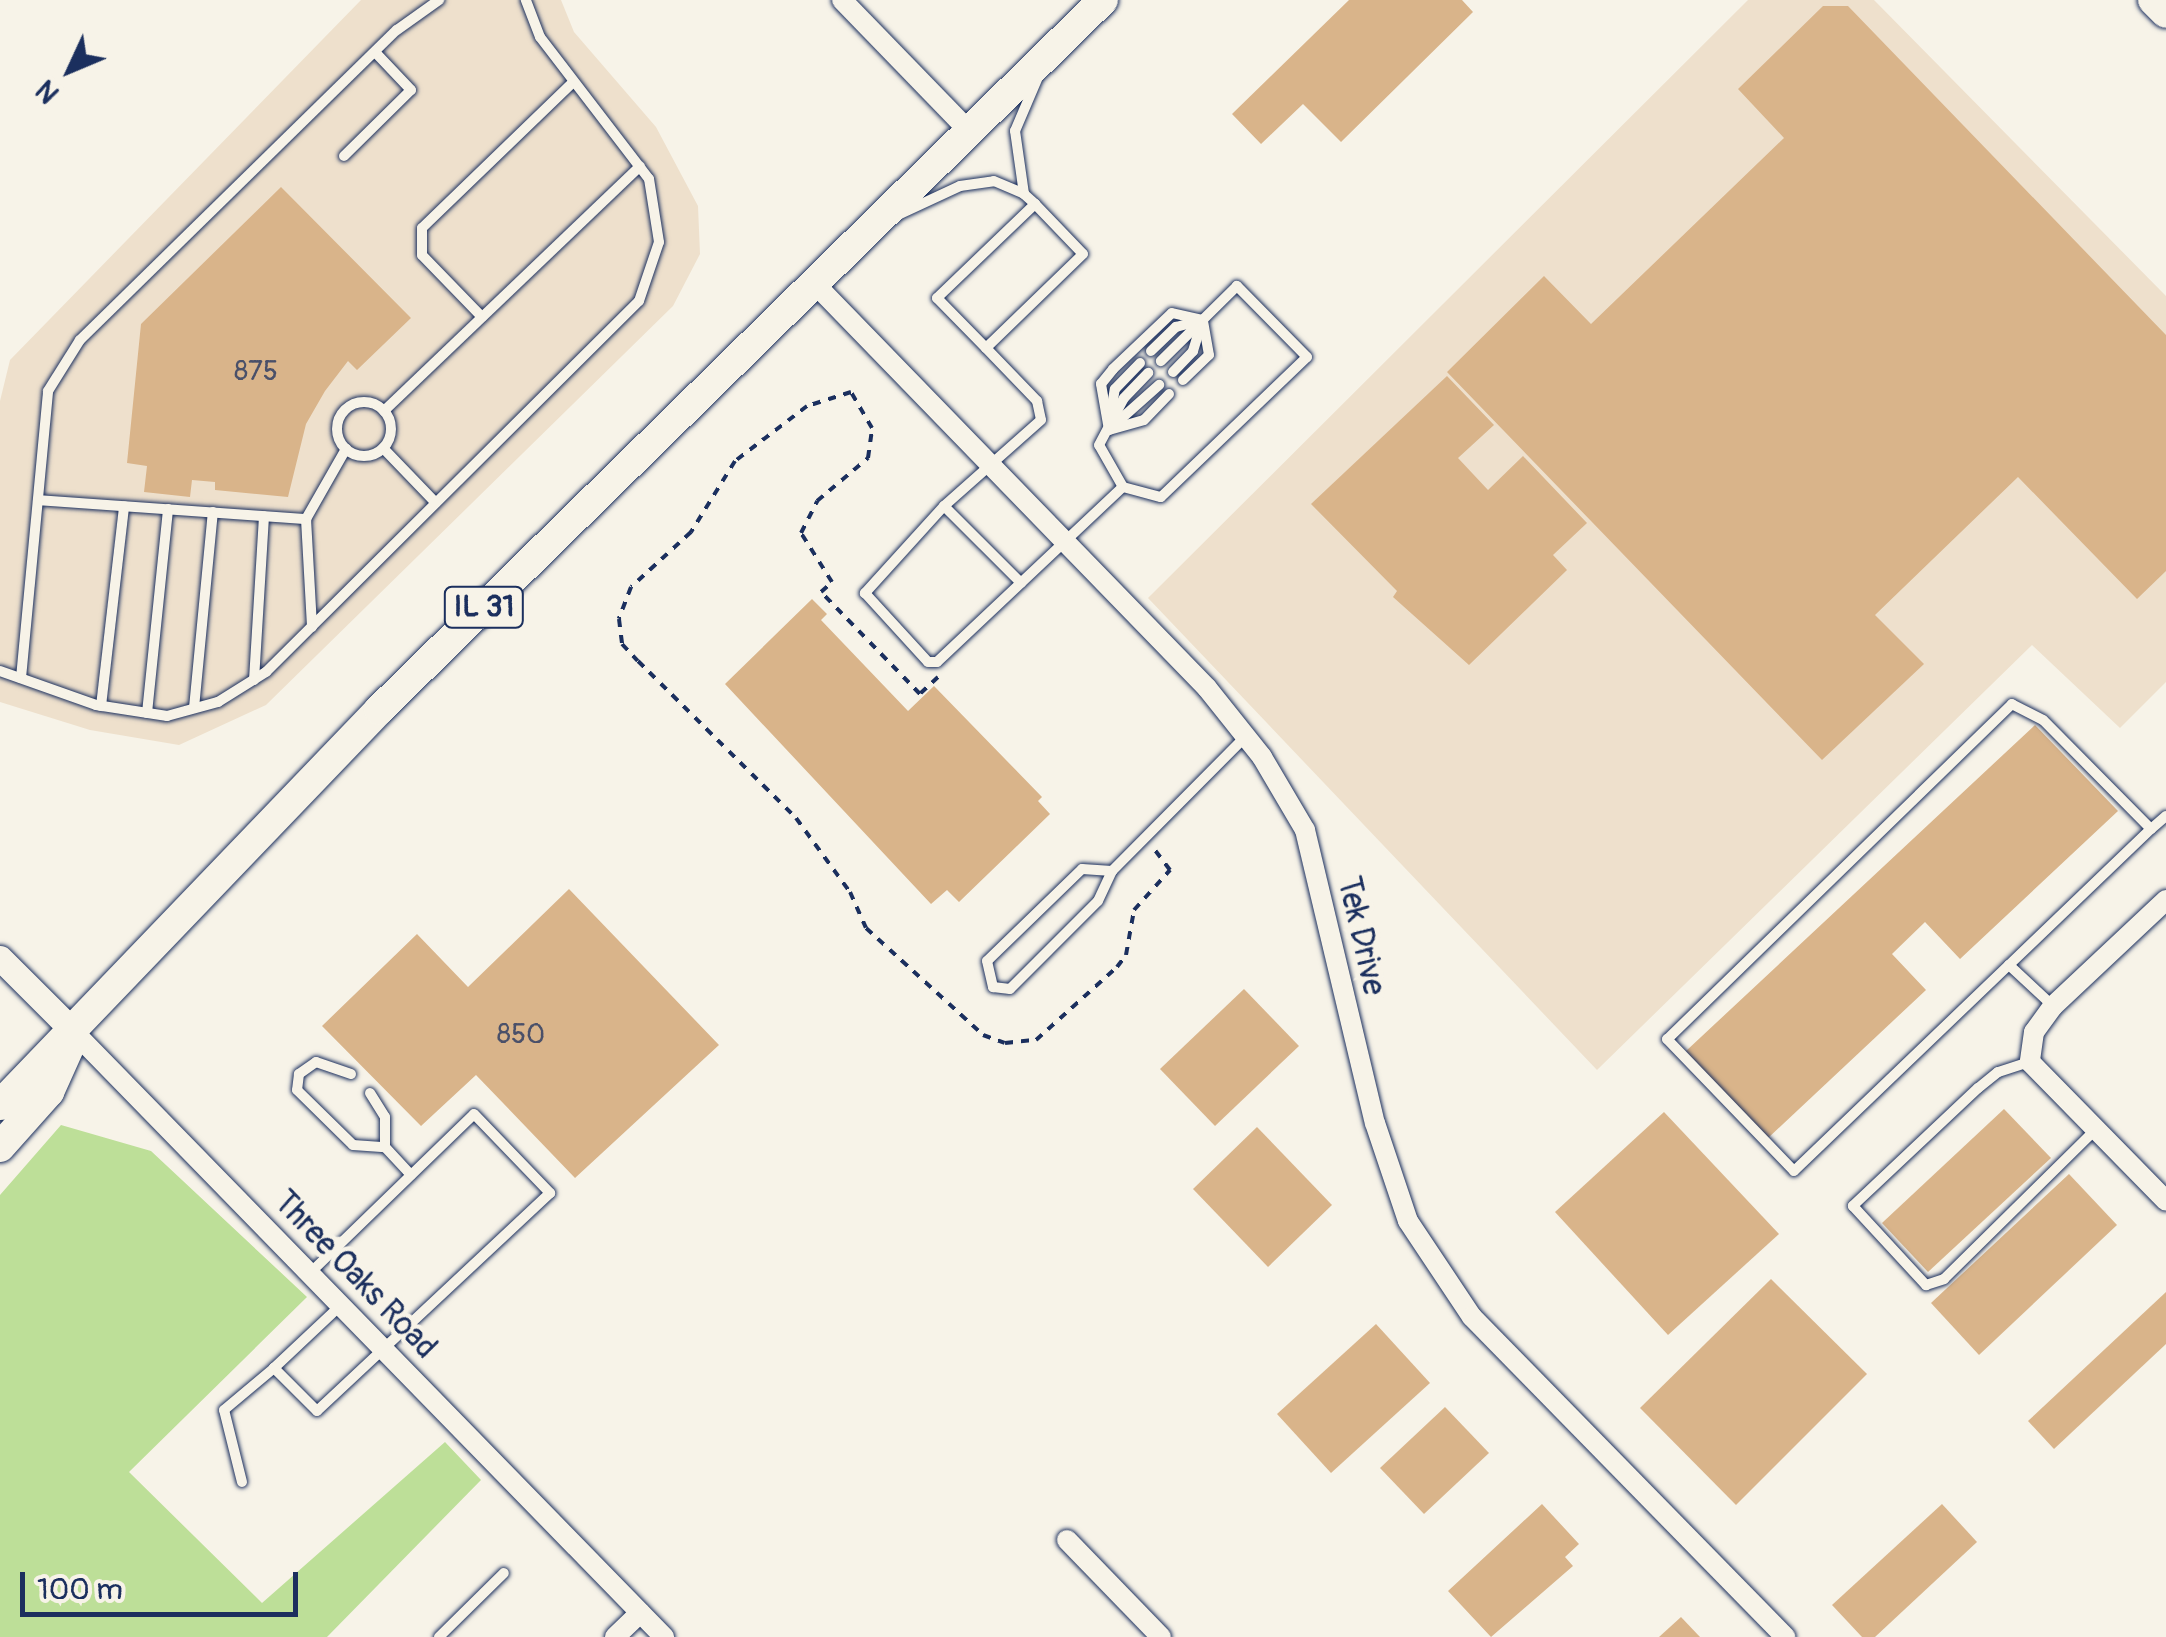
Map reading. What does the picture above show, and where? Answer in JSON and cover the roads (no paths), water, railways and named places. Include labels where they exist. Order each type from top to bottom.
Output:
[{"type":"main road","name":"IL 31","points":[[0,1105],[75,1034],[378,710],[1103,0]]},
{"type":"main road","points":[[2153,0],[2166,13]]},
{"type":"main road","name":"IL 31","points":[[0,1147],[49,1092],[75,1034]]},
{"type":"street","points":[[842,0],[971,133]]},
{"type":"street","name":"Tek Drive","points":[[815,284],[1066,541],[1246,737],[1305,830],[1375,1123],[1408,1221],[1472,1316],[1785,1637]]},
{"type":"street","points":[[2166,900],[2053,1006],[2034,1032],[2030,1062],[2166,1201]]},
{"type":"street","name":"Three Oaks Road","points":[[0,958],[664,1637]]},
{"type":"street","points":[[1067,1540],[1161,1637]]},
{"type":"street","points":[[615,1637],[640,1612]]},
{"type":"lane","points":[[21,678],[48,392],[80,340],[375,52],[439,0]]},
{"type":"lane","points":[[0,671],[101,706],[167,716],[254,680],[639,301],[659,242],[658,210],[640,166],[540,37],[526,0]]},
{"type":"lane","points":[[344,156],[412,90],[375,52]]},
{"type":"lane","points":[[1024,194],[1015,130],[1043,61]]},
{"type":"lane","points":[[482,317],[422,255],[422,228],[572,83]]},
{"type":"lane","points":[[384,411],[640,166]]},
{"type":"lane","points":[[880,221],[976,182],[1024,194],[1082,254],[986,348]]},
{"type":"lane","points":[[1035,204],[938,298],[1042,410],[1041,420],[944,506],[865,593],[933,663],[1123,487]]},
{"type":"lane","points":[[1148,373],[1124,398],[1099,444],[1123,487],[1161,496],[1308,357],[1237,286],[1161,361]]},
{"type":"lane","points":[[1108,430],[1102,384],[1113,368],[1172,313],[1203,320]]},
{"type":"lane","points":[[1151,351],[1176,327],[1203,320]]},
{"type":"lane","points":[[1173,372],[1194,351],[1203,320]]},
{"type":"lane","points":[[1183,380],[1210,355],[1203,320]]},
{"type":"lane","points":[[1108,430],[1115,390],[1140,363]]},
{"type":"lane","points":[[1108,430],[1159,385]]},
{"type":"lane","points":[[1108,430],[1144,420],[1169,394]]},
{"type":"lane","points":[[368,402],[384,411],[392,428],[383,448],[362,456],[346,449],[338,426],[344,411],[368,402]]},
{"type":"lane","points":[[383,448],[436,503]]},
{"type":"lane","points":[[312,627],[306,520],[346,449]]},
{"type":"lane","points":[[38,500],[306,520]]},
{"type":"lane","points":[[101,706],[124,506]]},
{"type":"lane","points":[[944,506],[1021,583]]},
{"type":"lane","points":[[147,712],[168,509]]},
{"type":"lane","points":[[194,708],[213,512]]},
{"type":"lane","points":[[254,680],[264,516]]},
{"type":"lane","points":[[2151,829],[2043,720],[2012,704],[1667,1039],[1794,1172],[2166,816]]},
{"type":"lane","points":[[1112,871],[1082,869],[986,961],[993,988],[1010,988],[1098,902],[1112,871],[1246,737]]},
{"type":"lane","points":[[2009,965],[2053,1006]]},
{"type":"lane","points":[[351,1074],[316,1062],[299,1074],[297,1090],[353,1145],[385,1147]]},
{"type":"lane","points":[[2030,1062],[1988,1080],[1852,1206],[1926,1285],[1944,1279],[2096,1129]]},
{"type":"lane","points":[[370,1092],[385,1117],[385,1147],[410,1175]]},
{"type":"lane","points":[[274,1368],[317,1412],[550,1193],[474,1114],[309,1274]]},
{"type":"lane","points":[[242,1482],[224,1410],[340,1306]]},
{"type":"lane","points":[[439,1637],[504,1573]]}]
